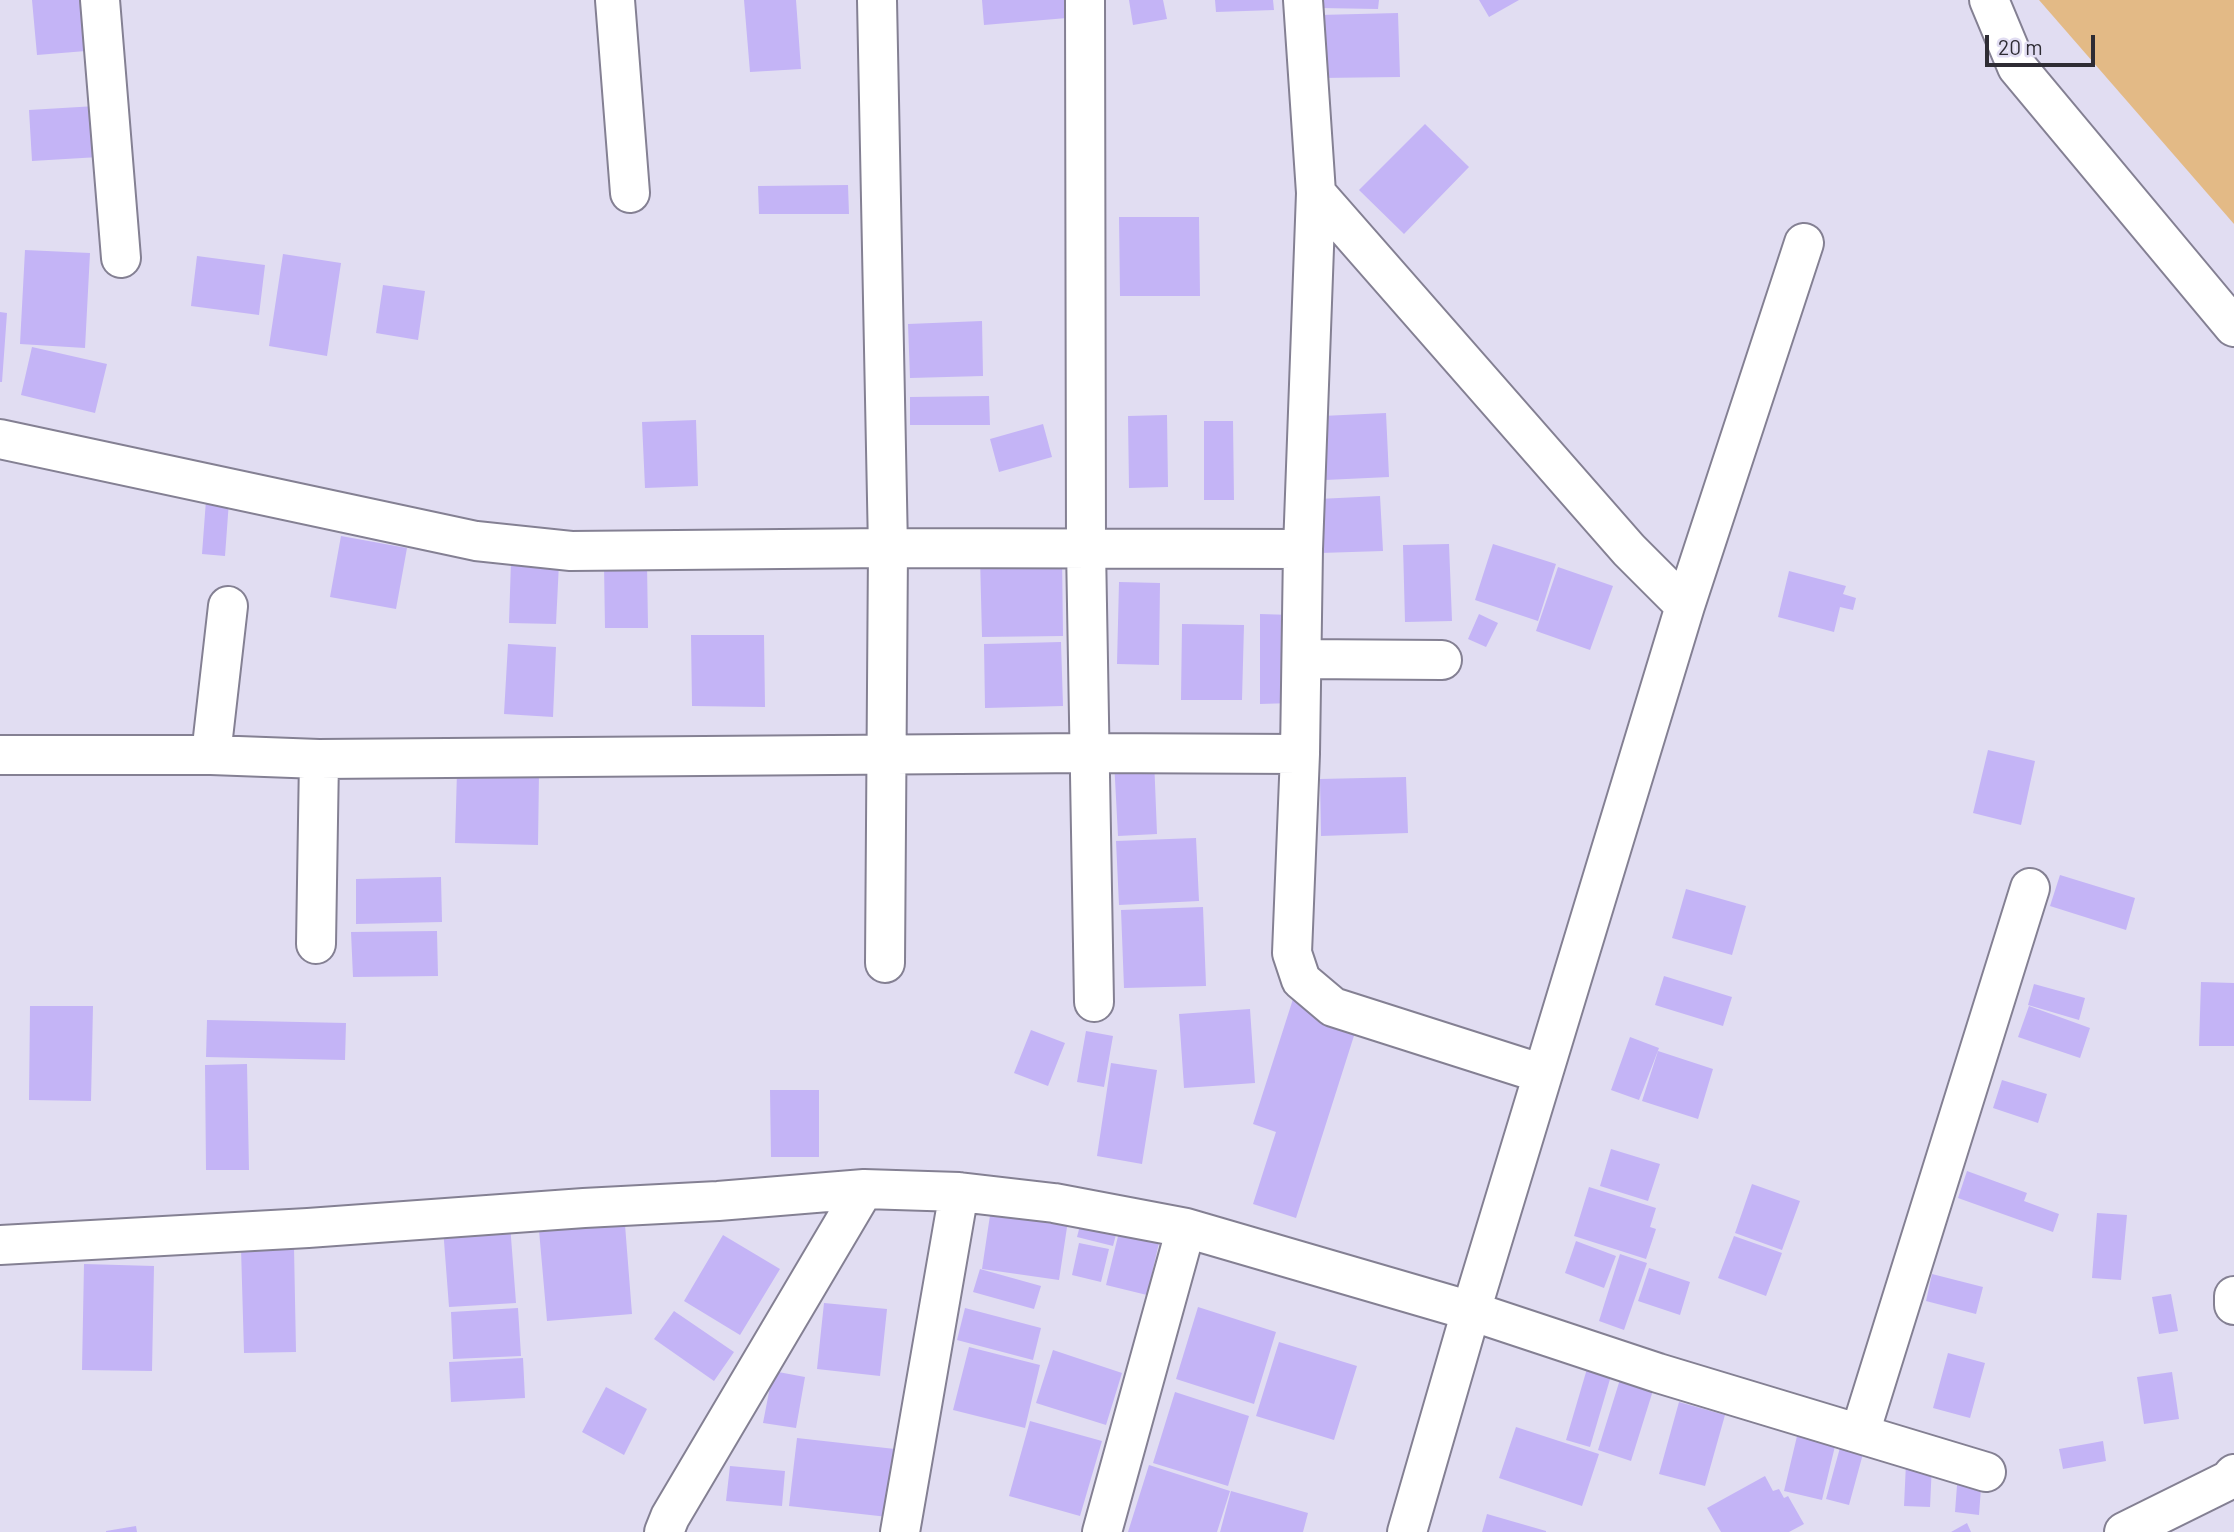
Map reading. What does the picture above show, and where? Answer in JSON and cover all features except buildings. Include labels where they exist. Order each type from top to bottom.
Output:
[{"type":"street","points":[[100,0],[121,258]]},
{"type":"street","points":[[615,0],[631,193]]},
{"type":"street","points":[[877,0],[888,548],[885,962]]},
{"type":"street","points":[[1085,0],[1086,548],[1094,1002]]},
{"type":"street","points":[[1303,0],[1316,193],[1292,953],[1301,980],[1333,1007],[1543,1074]]},
{"type":"street","points":[[1989,0],[2017,67],[2234,327]]},
{"type":"street","points":[[1316,193],[1629,550],[1685,606]]},
{"type":"street","points":[[1407,1532],[1471,1311],[1685,606],[1804,243]]},
{"type":"street","points":[[0,439],[476,541],[571,551],[888,548],[1303,549]]},
{"type":"street","points":[[211,755],[228,606]]},
{"type":"street","points":[[1302,659],[1442,660]]},
{"type":"street","points":[[0,755],[211,755],[319,759],[1300,754]]},
{"type":"street","points":[[316,944],[319,759]]},
{"type":"street","points":[[1860,1433],[2030,888]]},
{"type":"street","points":[[0,1245],[308,1228],[864,1189],[960,1192],[1054,1203],[1186,1228],[1471,1311],[1658,1373],[1986,1472]]},
{"type":"street","points":[[664,1532],[689,1484],[864,1189]]},
{"type":"street","points":[[900,1532],[960,1192]]},
{"type":"street","points":[[1102,1532],[1186,1228]]},
{"type":"street","points":[[2234,1296],[2234,1305]]},
{"type":"street","points":[[2124,1532],[2229,1480],[2234,1474]]},
{"type":"shaded area","points":[[2039,0],[2234,0],[2234,224]]}]
